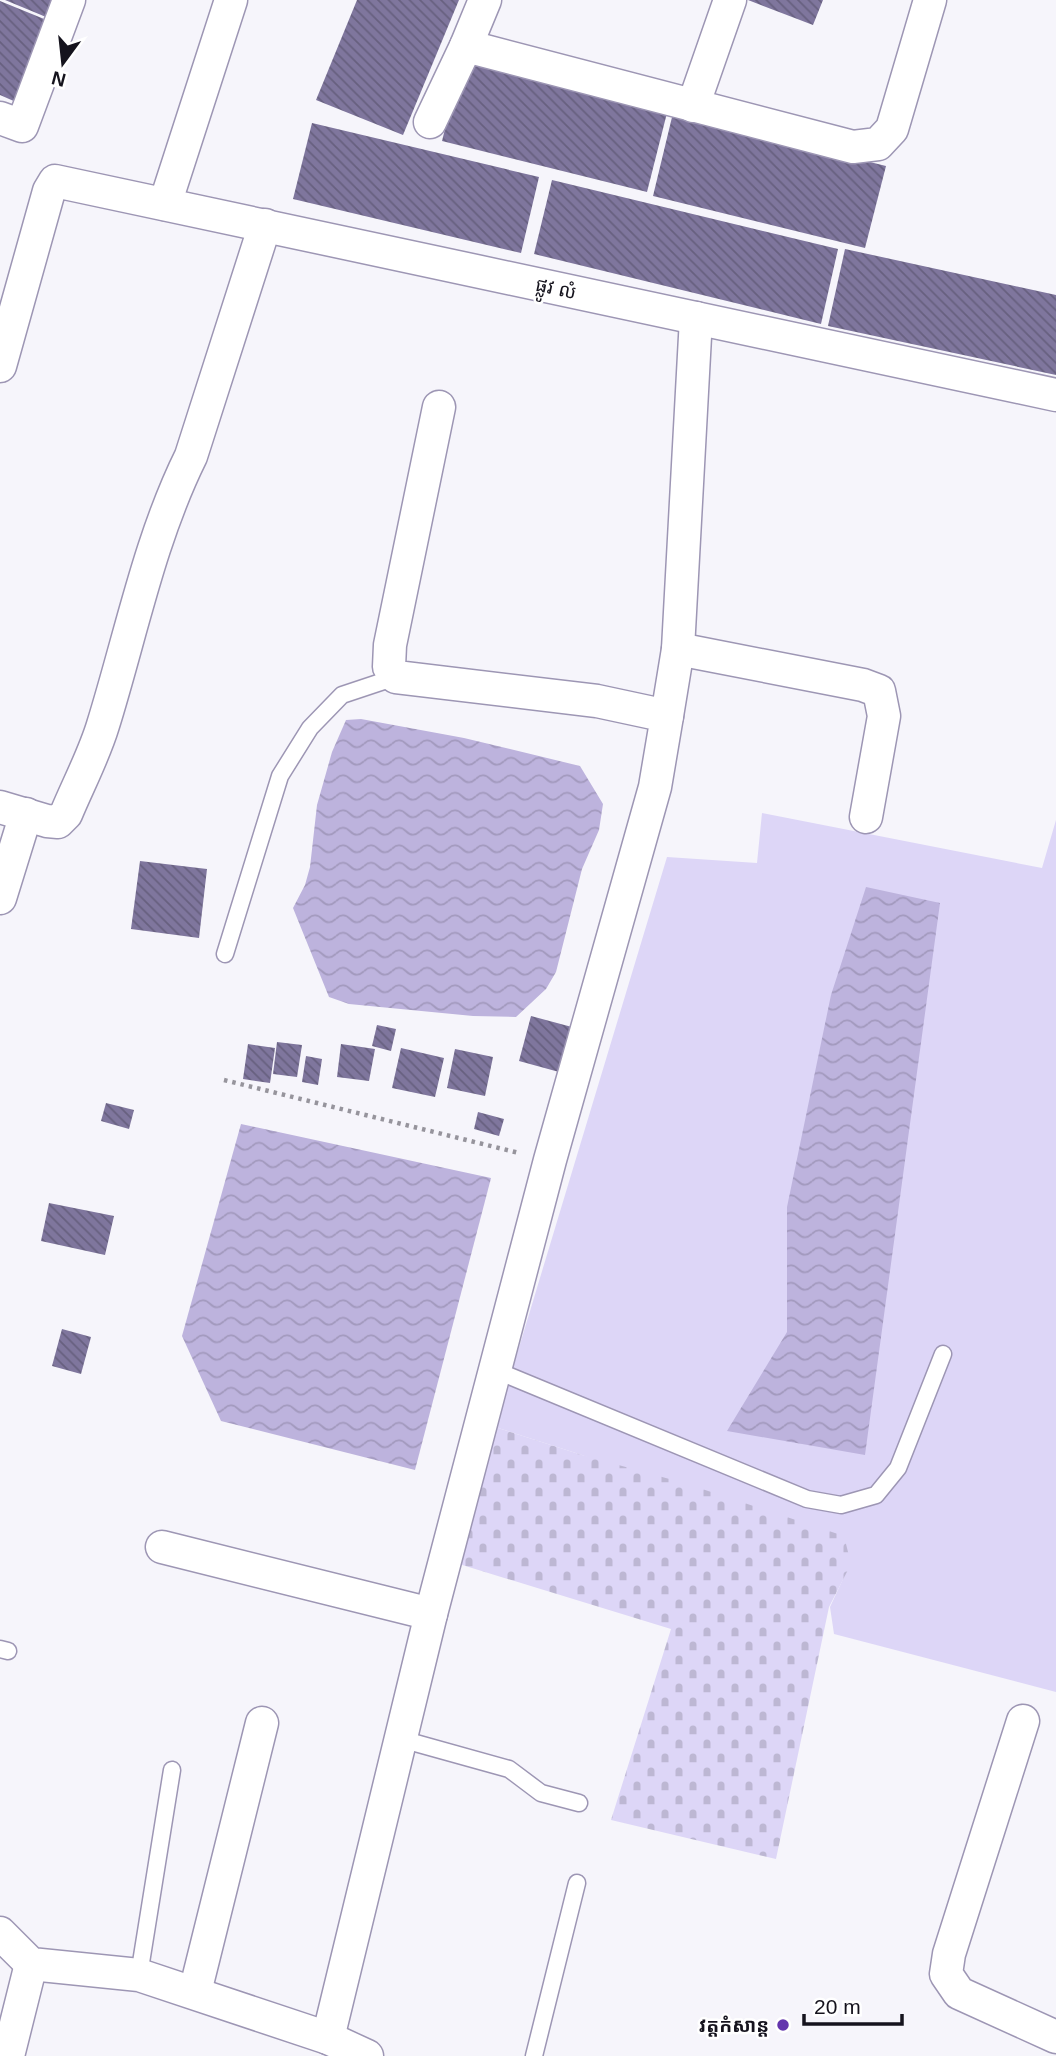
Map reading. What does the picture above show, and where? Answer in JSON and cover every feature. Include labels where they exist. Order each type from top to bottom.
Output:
[{"type":"street","points":[[0,118],[22,126],[69,0]]},
{"type":"street","points":[[165,204],[231,0]]},
{"type":"street","points":[[430,122],[485,0]]},
{"type":"street","points":[[693,106],[730,0]]},
{"type":"street","points":[[466,46],[853,148],[878,144],[892,128],[930,0]]},
{"type":"street","name":"ផ្លូវ លំ","points":[[0,366],[49,191],[55,181],[1056,395]]},
{"type":"street","points":[[0,898],[13,810],[58,822],[66,814],[102,729],[159,529],[191,456],[265,225]]},
{"type":"street","points":[[328,2038],[431,1614],[550,1160],[655,787],[678,649],[696,318]]},
{"type":"street","points":[[439,407],[390,645],[389,667],[396,677],[597,701],[667,716]]},
{"type":"street","points":[[678,649],[863,685],[878,691],[884,716],[866,817]]},
{"type":"street","points":[[162,1547],[431,1614]]},
{"type":"street","points":[[1023,1721],[949,1954],[946,1974],[959,1993],[1056,2037]]},
{"type":"street","points":[[195,1992],[262,1723]]},
{"type":"street","points":[[0,1933],[31,1964],[139,1975],[328,2038],[367,2056]]},
{"type":"street","points":[[8,2056],[31,1964]]},
{"type":"lane","points":[[226,954],[280,776],[310,728],[342,695],[396,677]]},
{"type":"lane","points":[[495,1370],[807,1499],[841,1505],[876,1495],[898,1468],[943,1354]]},
{"type":"lane","points":[[401,1740],[509,1769],[541,1793],[579,1803]]},
{"type":"lane","points":[[139,1975],[172,1770]]},
{"type":"lane","points":[[534,2056],[577,1883]]},
{"type":"path","points":[[224,1080],[550,1160]]},
{"type":"green space","points":[[762,813],[1042,868],[1056,820],[1056,1692],[834,1634],[830,1607],[850,1564],[582,1455],[495,1427],[667,857],[757,863]]},
{"type":"green space","points":[[495,1427],[582,1455],[684,1483],[844,1536],[851,1564],[829,1607],[776,1859],[611,1820],[671,1629],[459,1564]]},
{"type":"water","points":[[361,719],[464,738],[580,766],[603,804],[599,830],[582,869],[556,972],[546,989],[516,1017],[473,1016],[349,1004],[329,997],[293,908],[305,885],[310,867],[317,805],[332,752],[346,720]]},
{"type":"water","points":[[866,887],[940,903],[865,1455],[727,1431],[787,1332],[787,1207],[831,995]]},
{"type":"water","points":[[241,1124],[491,1178],[415,1470],[221,1421],[182,1336]]},
{"type":"building","points":[[5,0],[53,0],[46,17]]},
{"type":"building","points":[[357,0],[459,0],[403,135],[316,100]]},
{"type":"building","points":[[748,0],[823,0],[813,25]]},
{"type":"building","points":[[0,1],[49,21],[16,102],[0,95]]},
{"type":"building","points":[[463,57],[668,109],[647,192],[442,141]]},
{"type":"building","points":[[673,113],[886,166],[865,248],[653,196]]},
{"type":"building","points":[[312,123],[539,177],[521,253],[293,199]]},
{"type":"building","points":[[552,180],[838,249],[821,324],[534,254]]},
{"type":"building","points":[[845,249],[1056,295],[1056,375],[828,326]]},
{"type":"building","points":[[140,861],[207,869],[199,938],[131,929]]},
{"type":"building","points":[[531,1016],[583,1030],[570,1075],[519,1061]]},
{"type":"building","points":[[377,1025],[396,1029],[391,1051],[372,1046]]},
{"type":"building","points":[[277,1042],[302,1045],[297,1077],[273,1074]]},
{"type":"building","points":[[248,1044],[275,1048],[270,1083],[243,1079]]},
{"type":"building","points":[[341,1044],[375,1049],[369,1081],[337,1077]]},
{"type":"building","points":[[401,1048],[444,1058],[435,1097],[392,1088]]},
{"type":"building","points":[[455,1049],[493,1057],[485,1096],[447,1088]]},
{"type":"building","points":[[306,1056],[322,1059],[318,1085],[302,1082]]},
{"type":"building","points":[[106,1103],[134,1110],[129,1129],[101,1121]]},
{"type":"building","points":[[478,1112],[504,1119],[499,1136],[474,1129]]},
{"type":"building","points":[[49,1203],[114,1216],[105,1255],[41,1241]]},
{"type":"building","points":[[62,1329],[91,1337],[81,1374],[52,1366]]},
{"type":"place","name":"វត្តកំសាន្ត","points":[[783,2025]]}]
